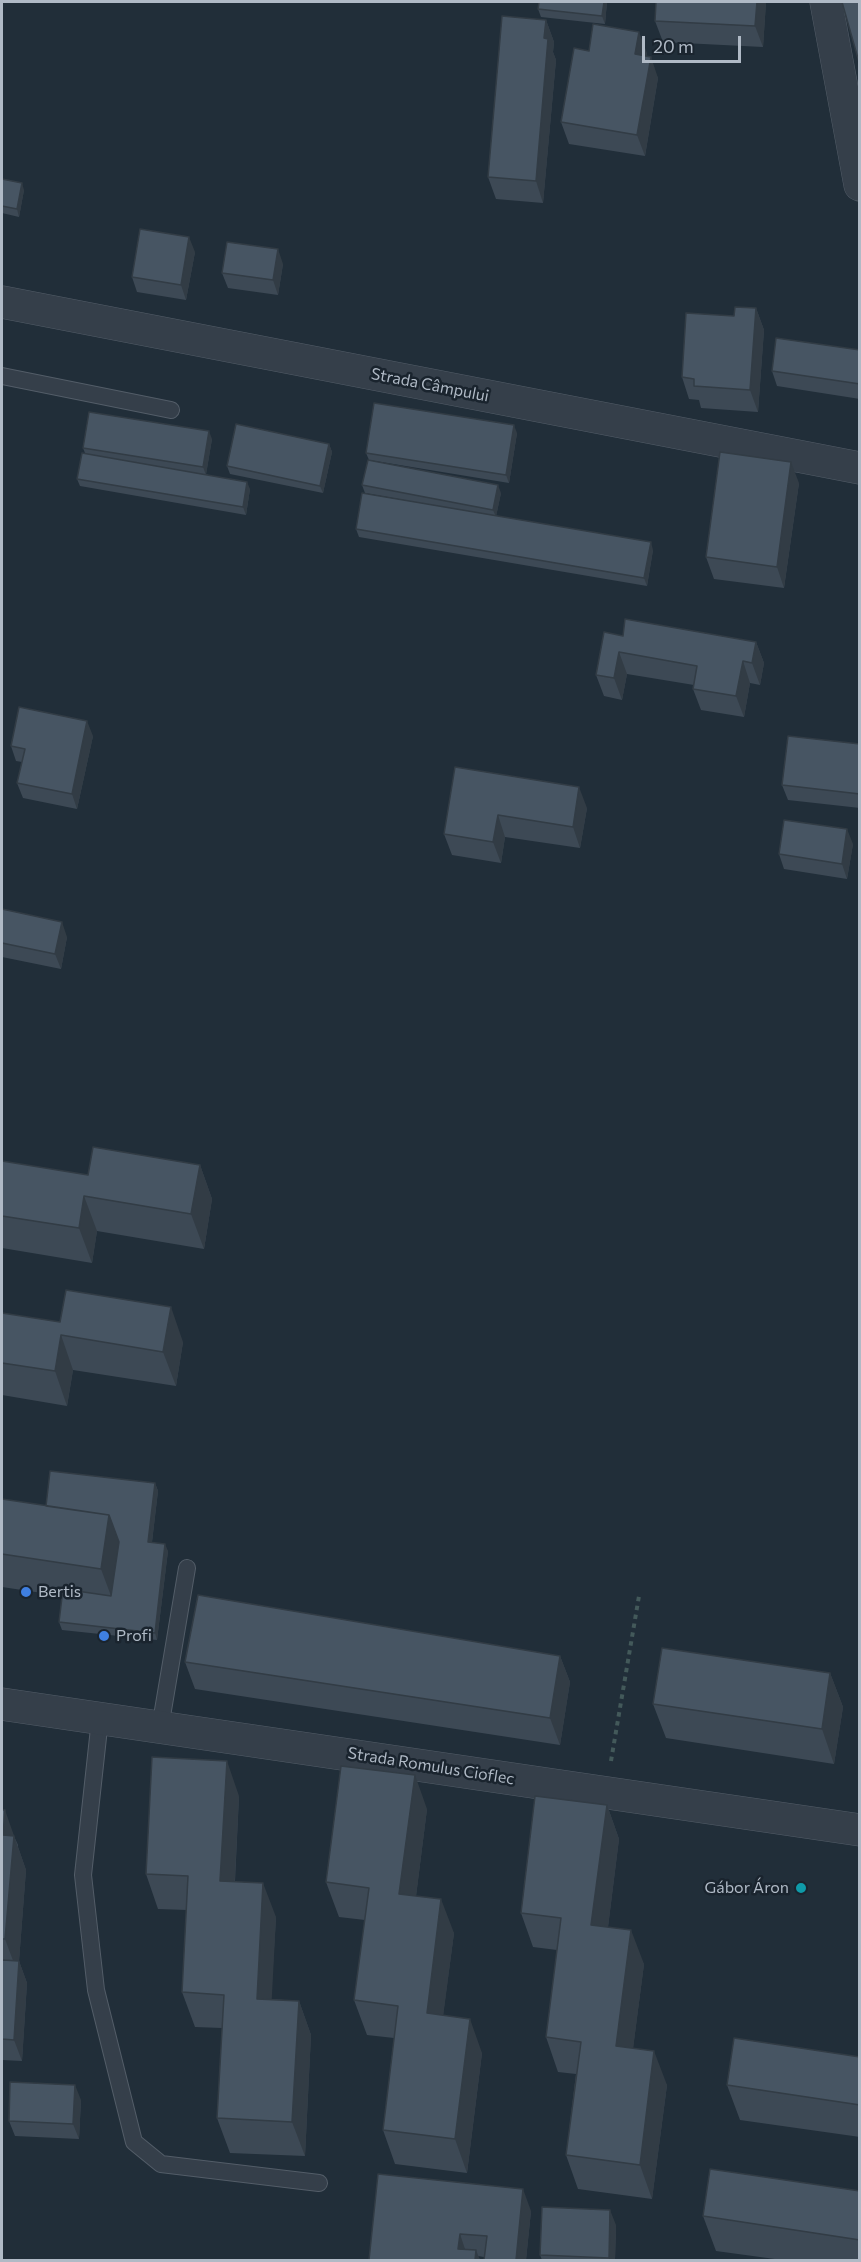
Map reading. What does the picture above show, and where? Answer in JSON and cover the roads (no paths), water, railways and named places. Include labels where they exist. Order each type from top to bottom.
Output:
[{"type":"street","points":[[826,2],[860,185]]},
{"type":"street","name":"Strada Câmpului","points":[[2,302],[860,468]]},
{"type":"street","name":"Strada Romulus Cioflec","points":[[2,1704],[860,1830]]},
{"type":"lane","points":[[2,376],[171,410]]},
{"type":"lane","points":[[160,1728],[187,1568]]},
{"type":"lane","points":[[100,1719],[83,1875],[96,1990],[134,2142],[161,2164],[319,2183]]},
{"type":"place","name":"Bertis","points":[[26,1592]]},
{"type":"place","name":"Profi","points":[[104,1636]]},
{"type":"place","name":"Gábor Áron","points":[[801,1888]]}]
